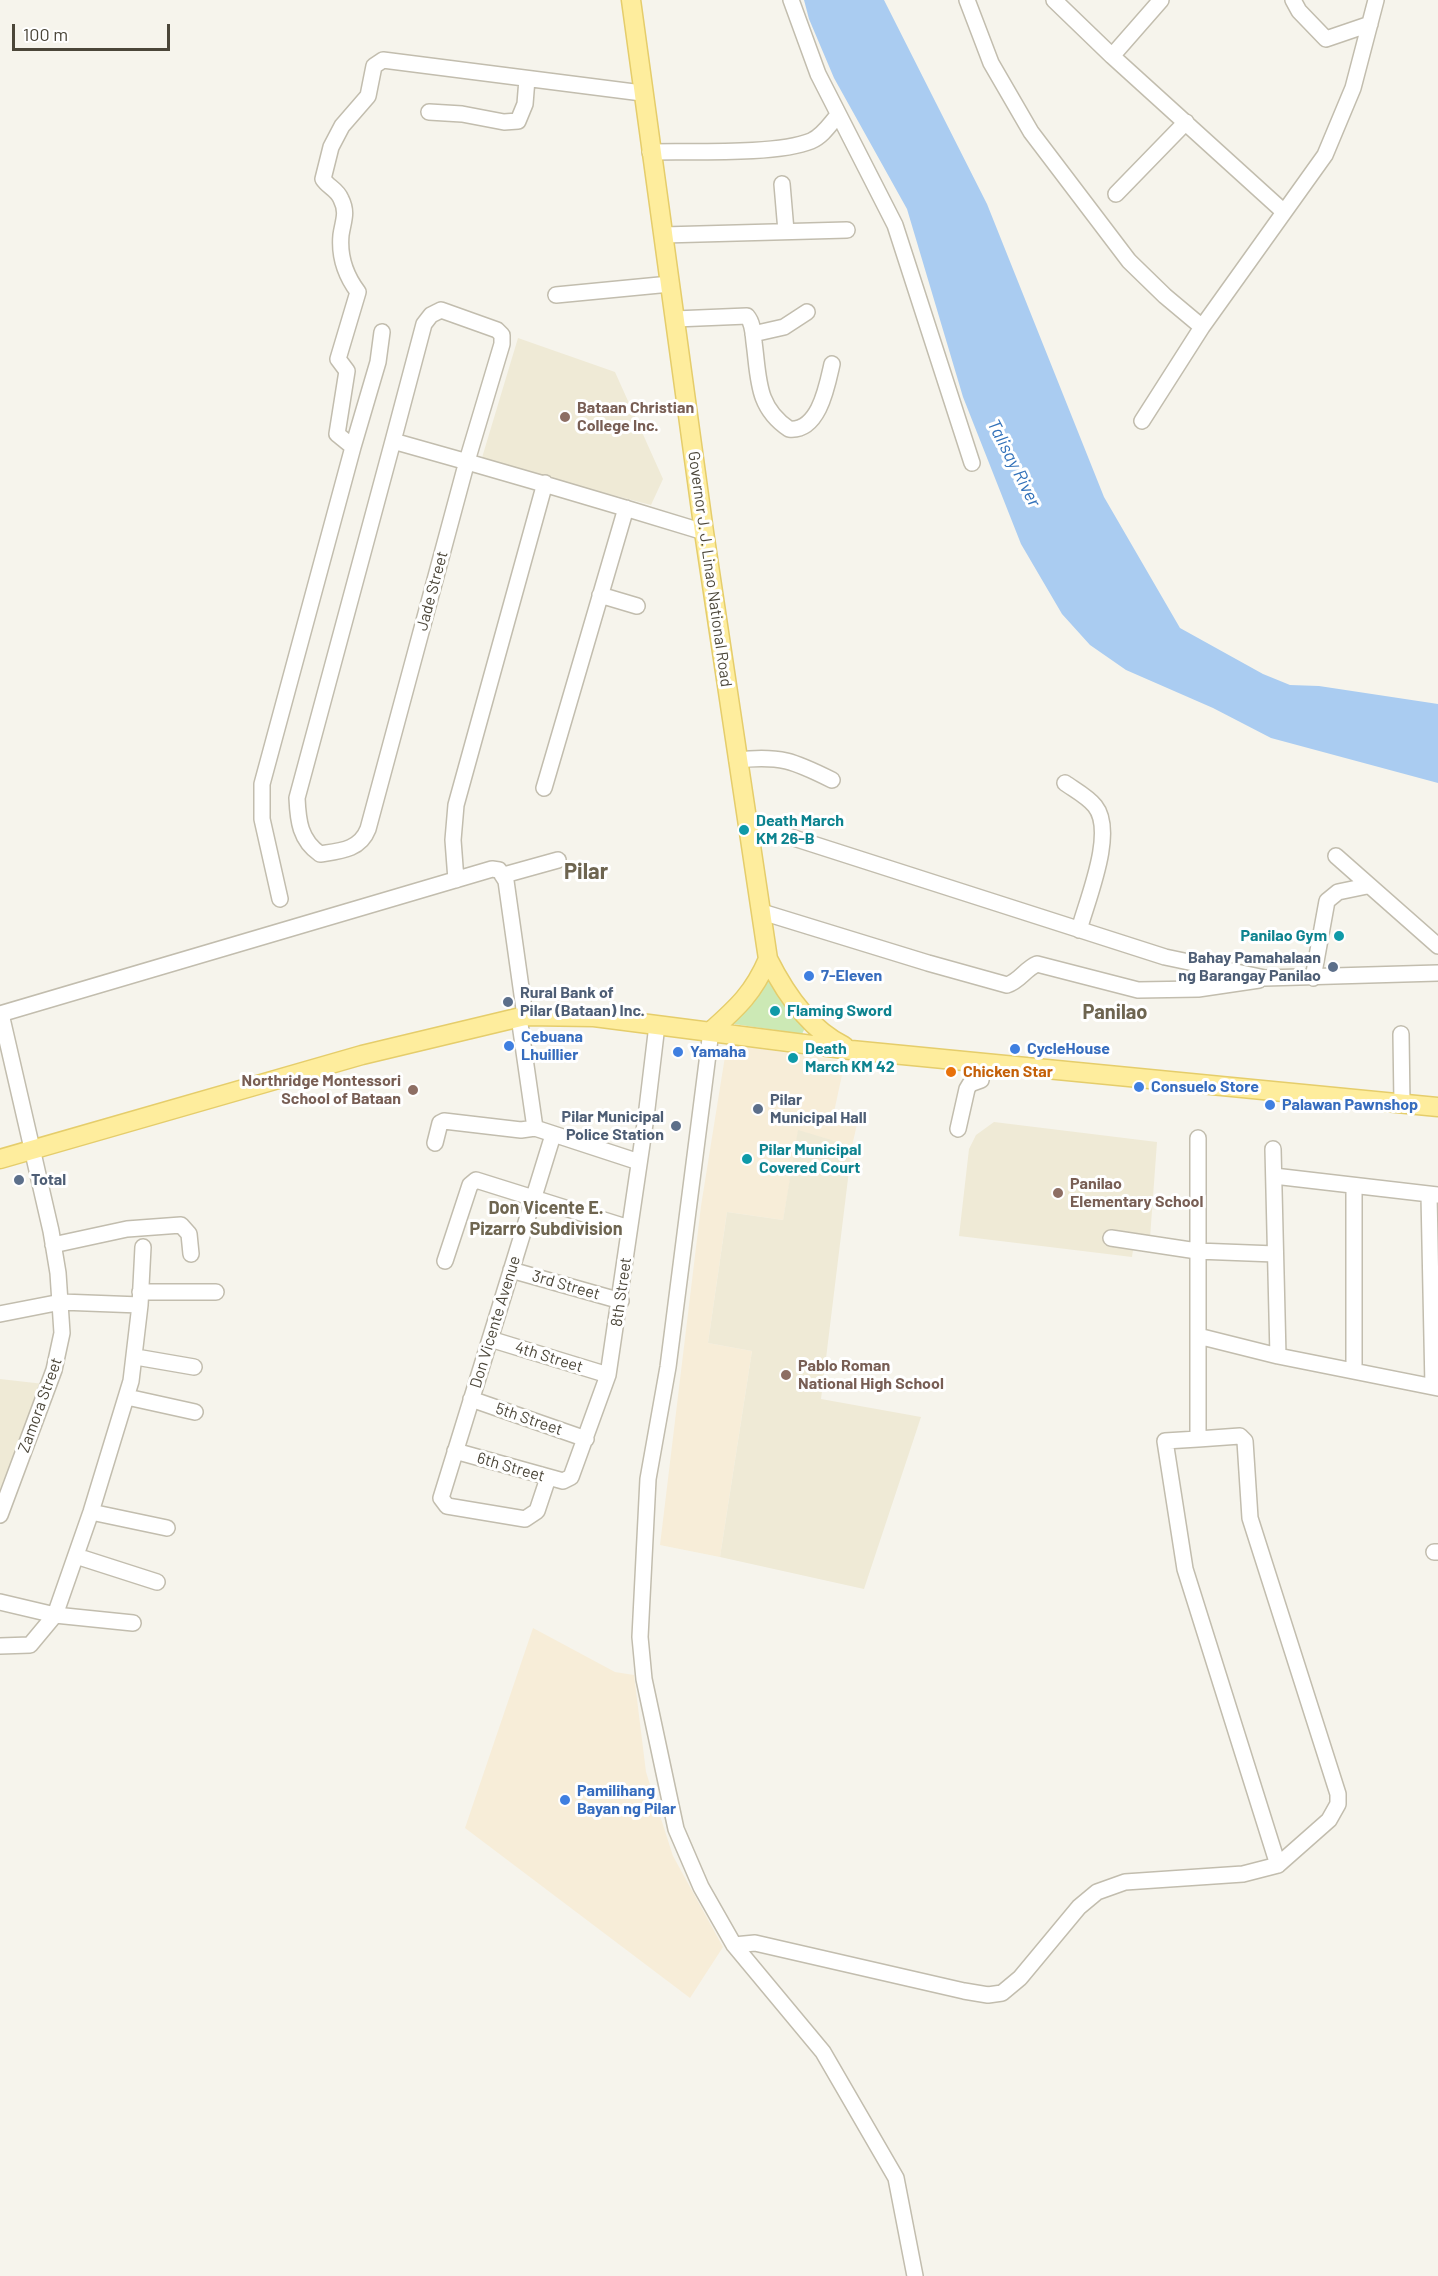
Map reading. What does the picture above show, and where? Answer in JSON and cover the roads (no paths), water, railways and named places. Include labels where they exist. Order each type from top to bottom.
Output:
[{"type":"main road","name":"Governor J. J. Linao National Road","points":[[631,0],[650,152],[704,532],[768,958],[788,995],[812,1023],[835,1042],[851,1050]]},
{"type":"main road","points":[[711,1031],[743,1002],[758,982],[768,958]]},
{"type":"main road","points":[[0,1159],[362,1055],[522,1016],[589,1016],[851,1050],[1438,1107]]},
{"type":"street","points":[[791,0],[804,41],[838,115],[895,225],[972,463]]},
{"type":"street","points":[[968,0],[991,63],[1031,132],[1129,261],[1164,296],[1202,327]]},
{"type":"street","points":[[1054,0],[1112,56],[1284,212]]},
{"type":"street","points":[[1112,56],[1161,0]]},
{"type":"street","points":[[1293,0],[1299,11],[1326,39],[1370,24]]},
{"type":"street","points":[[1142,421],[1202,327],[1325,155],[1353,88],[1376,0]]},
{"type":"street","points":[[353,447],[337,434],[346,371],[338,359],[358,292],[348,279],[343,257],[341,240],[346,215],[342,200],[337,191],[323,179],[332,147],[342,126],[368,96],[374,66],[380,61],[642,93]]},
{"type":"street","points":[[429,112],[462,114],[504,122],[518,121],[525,104],[527,79]]},
{"type":"street","points":[[650,152],[742,150],[802,143],[818,136],[838,115]]},
{"type":"street","points":[[1116,194],[1186,122]]},
{"type":"street","points":[[782,184],[786,231]]},
{"type":"street","points":[[663,235],[847,230]]},
{"type":"street","points":[[556,295],[670,284]]},
{"type":"street","name":"Jade Street","points":[[441,310],[496,330],[502,335],[502,344],[467,461],[364,839],[342,851],[320,854],[307,843],[302,833],[297,798],[393,441],[424,324],[431,315],[441,310]]},
{"type":"street","points":[[753,334],[784,327],[807,312]]},
{"type":"street","points":[[675,319],[747,316],[753,334],[762,400],[771,414],[789,429],[801,426],[823,405],[832,364]]},
{"type":"street","points":[[280,899],[262,819],[262,784],[378,362],[382,332]]},
{"type":"street","points":[[393,441],[545,483],[704,532]]},
{"type":"street","points":[[456,880],[453,840],[456,805],[545,483]]},
{"type":"street","points":[[544,788],[626,508]]},
{"type":"street","points":[[600,595],[637,606]]},
{"type":"street","points":[[737,760],[758,758],[790,760],[832,780]]},
{"type":"street","points":[[1065,783],[1096,807],[1104,827],[1102,848],[1079,930]]},
{"type":"street","points":[[747,824],[1166,957],[1265,978],[1438,973]]},
{"type":"street","points":[[1336,856],[1438,946]]},
{"type":"street","points":[[0,1014],[492,869],[504,875],[558,860]]},
{"type":"street","points":[[504,875],[535,1128]]},
{"type":"street","points":[[1313,978],[1327,901],[1333,893],[1368,886]]},
{"type":"street","points":[[762,912],[1007,985],[1015,982],[1030,967],[1037,964],[1138,990],[1234,986],[1265,978]]},
{"type":"street","name":"Zamora Street","points":[[0,1014],[33,1149],[53,1245],[61,1302],[62,1333],[54,1370],[0,1515]]},
{"type":"street","name":"8th Street","points":[[568,1481],[586,1439],[608,1374],[621,1301],[657,1025]]},
{"type":"street","points":[[711,1031],[668,1367],[648,1479],[640,1638],[644,1679],[676,1829],[701,1887],[734,1945],[823,2052],[896,2178],[915,2276]]},
{"type":"street","points":[[1401,1034],[1402,1104]]},
{"type":"street","points":[[958,1129],[967,1089],[970,1084],[981,1080],[984,1063]]},
{"type":"street","points":[[435,1143],[440,1123],[444,1121],[521,1130],[535,1128],[639,1162]]},
{"type":"street","name":"Don Vicente Avenue","points":[[548,1478],[537,1511],[525,1519],[447,1506],[441,1498],[553,1135]]},
{"type":"street","points":[[1198,1138],[1198,1439]]},
{"type":"street","points":[[1274,1149],[1278,1356]]},
{"type":"street","points":[[1198,1336],[1278,1356],[1436,1387],[1434,1195],[1274,1176]]},
{"type":"street","points":[[445,1261],[470,1185],[476,1180],[629,1228]]},
{"type":"street","points":[[1354,1186],[1354,1371]]},
{"type":"street","points":[[53,1245],[127,1229],[181,1225],[189,1234],[191,1254]]},
{"type":"street","points":[[1111,1238],[1197,1251],[1275,1254]]},
{"type":"street","points":[[0,1646],[30,1645],[55,1615],[91,1512],[127,1397],[136,1357],[143,1247]]},
{"type":"street","name":"3rd Street","points":[[511,1270],[621,1301]]},
{"type":"street","points":[[0,1314],[61,1302],[216,1292]]},
{"type":"street","name":"4th Street","points":[[490,1339],[608,1374]]},
{"type":"street","points":[[136,1357],[194,1367]]},
{"type":"street","points":[[127,1397],[195,1412]]},
{"type":"street","name":"5th Street","points":[[471,1399],[586,1439]]},
{"type":"street","points":[[734,1945],[755,1943],[988,1995],[1002,1992],[1020,1978],[1079,1906],[1096,1892],[1125,1882],[1243,1874],[1278,1865],[1329,1820],[1338,1804],[1338,1794],[1250,1518],[1245,1441],[1240,1436],[1165,1441],[1185,1569],[1278,1865]]},
{"type":"street","name":"6th Street","points":[[455,1451],[548,1478],[568,1481]]},
{"type":"street","points":[[91,1512],[167,1528]]},
{"type":"street","points":[[76,1556],[157,1582]]},
{"type":"street","points":[[0,1602],[55,1615],[133,1623]]},
{"type":"water","name":"Talisay River","points":[[804,0],[884,0],[987,204],[1104,497],[1180,628],[1263,674],[1290,685],[1319,686],[1438,704],[1438,783],[1271,738],[1213,708],[1126,670],[1090,645],[1062,614],[1021,544],[963,397],[907,209],[834,78],[809,19]]},
{"type":"place","name":"Bataan Christian College Inc.","points":[[565,417]]},
{"type":"place","name":"Death March KM 26-B","points":[[744,830]]},
{"type":"place","name":"Panilao Gym","points":[[1339,936]]},
{"type":"place","name":"Bahay Pamahalaan ng Barangay Panilao","points":[[1333,967]]},
{"type":"place","name":"7-Eleven","points":[[809,976]]},
{"type":"place","name":"Rural Bank of Pilar (Bataan) Inc.","points":[[508,1002]]},
{"type":"place","name":"Flaming Sword","points":[[775,1011]]},
{"type":"place","name":"Cebuana Lhuillier","points":[[509,1046]]},
{"type":"place","name":"CycleHouse","points":[[1015,1049]]},
{"type":"place","name":"Yamaha","points":[[678,1052]]},
{"type":"place","name":"Death March KM 42","points":[[793,1058]]},
{"type":"place","name":"Chicken Star","points":[[951,1072]]},
{"type":"place","name":"Consuelo Store","points":[[1139,1087]]},
{"type":"place","name":"Northridge Montessori School of Bataan","points":[[413,1090]]},
{"type":"place","name":"Palawan Pawnshop","points":[[1270,1105]]},
{"type":"place","name":"Pilar Municipal Hall","points":[[758,1109]]},
{"type":"place","name":"Pilar Municipal Police Station","points":[[676,1126]]},
{"type":"place","name":"Pilar Municipal Covered Court","points":[[747,1159]]},
{"type":"place","name":"Total","points":[[19,1180]]},
{"type":"place","name":"Panilao Elementary School","points":[[1058,1193]]},
{"type":"place","name":"Pablo Roman National High School","points":[[786,1375]]},
{"type":"place","name":"Pamilihang Bayan ng Pilar","points":[[565,1800]]},
{"type":"district","name":"Pilar","points":[[586,872]]},
{"type":"district","name":"Panilao","points":[[1115,1012]]},
{"type":"district","name":"Don Vicente E. Pizarro Subdivision","points":[[546,1218]]}]
